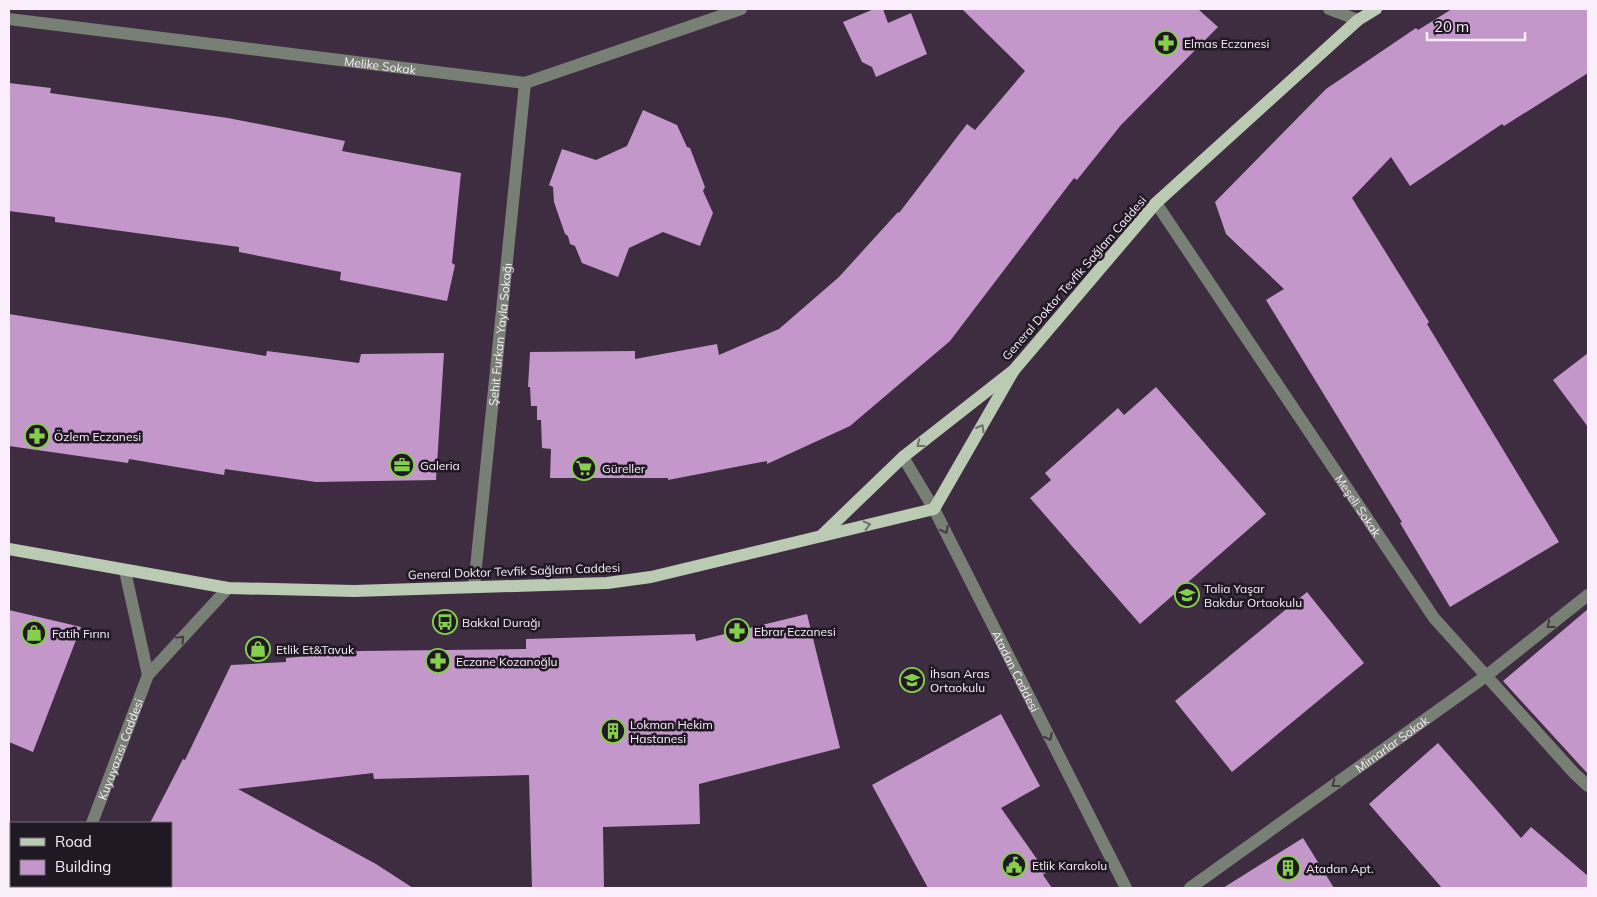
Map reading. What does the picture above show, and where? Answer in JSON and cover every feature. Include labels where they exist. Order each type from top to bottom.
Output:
[{"type":"main road","name":"General Doktor Tevfik Sağlam Caddesi","points":[[9,549],[228,588],[354,591],[607,583],[651,577],[820,537],[903,457],[1014,370],[1156,203],[1358,20],[1376,9]]},
{"type":"main road","points":[[820,537],[934,509],[1014,370]]},
{"type":"street","name":"Melike Sokak","points":[[9,19],[526,83],[741,9]]},
{"type":"street","points":[[1329,9],[1358,20]]},
{"type":"street","name":"Şehit Furkan Yayla Sokağı","points":[[474,587],[526,83]]},
{"type":"street","name":"Meşeli Sokak","points":[[1156,203],[1434,618],[1588,786]]},
{"type":"street","name":"Atadan Caddesi","points":[[903,457],[934,509],[1126,888]]},
{"type":"street","points":[[125,571],[148,675]]},
{"type":"street","points":[[148,675],[228,588]]},
{"type":"street","name":"Mimarlar Sokak","points":[[1190,888],[1486,676],[1588,596]]},
{"type":"street","name":"Kuyuyazısı Caddesi","points":[[92,822],[148,675]]},
{"type":"building","points":[[874,9],[883,9],[888,23],[911,13],[927,54],[876,77],[872,67],[862,62],[843,22]]},
{"type":"building","points":[[962,9],[1198,9],[1218,27],[1121,125],[1077,180],[1074,178],[950,341],[850,426],[767,464],[767,461],[668,480],[668,478],[550,478],[551,449],[542,448],[541,420],[537,420],[537,406],[531,406],[530,387],[528,387],[530,352],[635,351],[635,359],[717,344],[719,355],[779,329],[839,277],[899,213],[967,124],[975,130],[1025,71]]},
{"type":"building","points":[[1452,9],[1588,9],[1588,73],[1504,126],[1502,124],[1410,186],[1391,157],[1352,198],[1429,322],[1427,324],[1559,542],[1450,607],[1400,523],[1402,522],[1266,300],[1284,289],[1226,234],[1215,202],[1326,89],[1416,28],[1418,30]]},
{"type":"building","points":[[9,83],[51,88],[50,93],[228,118],[345,141],[342,151],[461,173],[452,263],[455,265],[447,301],[340,280],[341,272],[239,252],[239,247],[55,222],[55,217],[9,211]]},
{"type":"building","points":[[643,110],[677,125],[687,147],[690,148],[705,187],[703,191],[713,213],[700,246],[663,232],[629,248],[618,277],[582,263],[575,246],[570,244],[568,236],[565,234],[554,202],[553,187],[549,185],[562,149],[596,160],[627,146]]},
{"type":"building","points":[[9,314],[266,356],[267,351],[359,363],[361,354],[444,353],[436,480],[316,482],[225,469],[224,475],[129,459],[128,463],[9,446]]},
{"type":"building","points":[[1588,353],[1588,427],[1553,380]]},
{"type":"building","points":[[1156,387],[1266,514],[1140,624],[1030,498],[1051,480],[1045,473],[1118,408],[1124,415]]},
{"type":"building","points":[[1307,592],[1364,663],[1232,772],[1175,701]]},
{"type":"building","points":[[1588,609],[1588,774],[1503,681]]},
{"type":"building","points":[[9,610],[81,627],[33,752],[9,742]]},
{"type":"building","points":[[807,614],[840,748],[699,784],[700,824],[603,827],[604,888],[532,888],[529,775],[374,779],[373,773],[238,789],[376,864],[413,888],[171,888],[172,822],[151,822],[183,759],[185,760],[231,665],[286,662],[286,658],[360,651],[526,649],[526,639],[695,634],[696,641]]},
{"type":"building","points":[[1001,714],[1040,786],[1001,808],[1046,872],[1043,875],[1052,888],[928,888],[872,785]]},
{"type":"building","points":[[1438,743],[1521,838],[1531,827],[1588,876],[1588,888],[1442,888],[1369,804]]},
{"type":"building","name":"Atadan Apt.","points":[[1303,838],[1334,888],[1223,888],[1274,856]]},
{"type":"place","name":"Elmas Eczanesi","points":[[1166,43]]},
{"type":"place","name":"Özlem Eczanesi","points":[[37,436]]},
{"type":"place","name":"Galeria","points":[[402,465]]},
{"type":"place","name":"Güreller","points":[[584,468]]},
{"type":"place","name":"Talia Yaşar Bakdur Ortaokulu","points":[[1187,595]]},
{"type":"place","name":"Bakkal Durağı","points":[[445,622]]},
{"type":"place","name":"Ebrar Eczanesi","points":[[737,631]]},
{"type":"place","name":"Fatih Fırını","points":[[34,633]]},
{"type":"place","name":"Etlik Et&Tavuk","points":[[258,649]]},
{"type":"place","name":"Eczane Kozanoğlu","points":[[438,661]]},
{"type":"place","name":"İhsan Aras Ortaokulu","points":[[912,680]]},
{"type":"place","name":"Lokman Hekim Hastanesi","points":[[613,731]]},
{"type":"place","name":"Etlik Karakolu","points":[[1014,865]]},
{"type":"place","name":"Atadan Apt.","points":[[1288,868]]}]
